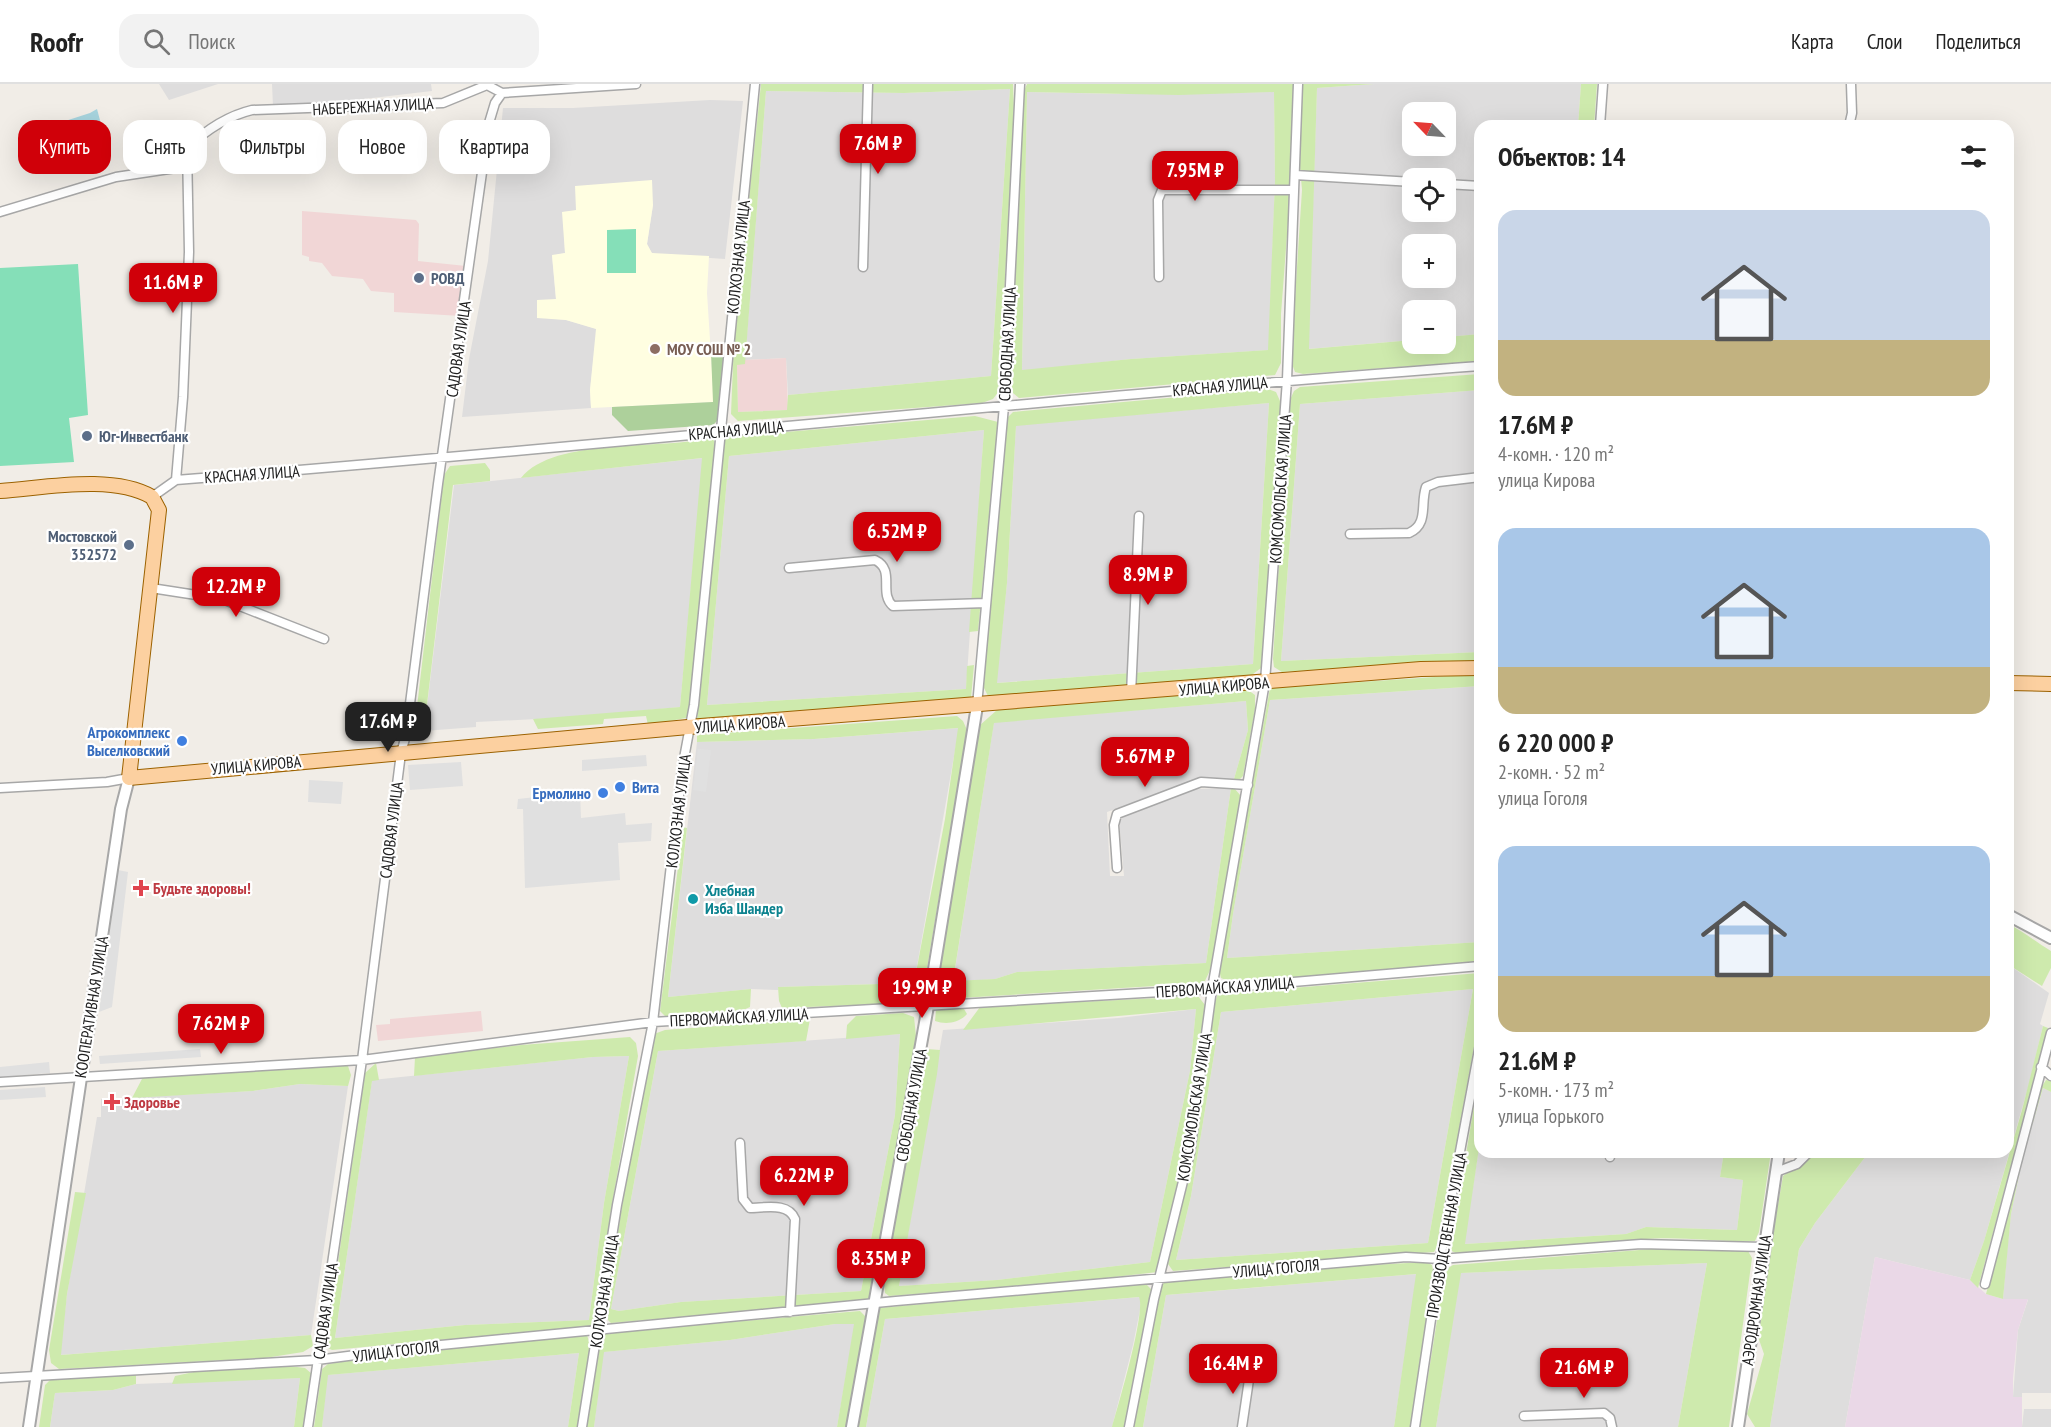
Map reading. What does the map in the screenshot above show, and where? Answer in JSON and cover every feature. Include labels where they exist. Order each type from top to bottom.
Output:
[{"type":"main road","points":[[0,491],[104,484],[140,490],[152,497]]},
{"type":"main road","name":"КООПЕРАТИВНАЯ УЛИЦА","points":[[129,778],[159,510],[152,497]]},
{"type":"main road","name":"УЛИЦА КИРОВА","points":[[129,778],[688,727],[1131,694],[1421,669],[1474,668]]},
{"type":"main road","points":[[2014,683],[2051,684]]},
{"type":"street","name":"НАБЕРЕЖНАЯ УЛИЦА","points":[[207,133],[235,114],[252,110],[443,103],[488,85],[502,93],[636,84]]},
{"type":"street","name":"КОЛХОЗНАЯ УЛИЦА","points":[[582,1427],[617,1205],[653,1022],[688,727],[694,705],[723,431],[723,405],[755,84]]},
{"type":"street","points":[[863,267],[868,84]]},
{"type":"street","name":"СВОБОДНАЯ УЛИЦА","points":[[852,1427],[928,1006],[977,706],[1004,406],[1020,84]]},
{"type":"street","name":"КОМСОМОЛЬСКАЯ УЛИЦА","points":[[1129,1427],[1154,1299],[1190,1153],[1212,989],[1265,682],[1287,380],[1298,84]]},
{"type":"street","points":[[1600,120],[1603,84]]},
{"type":"street","points":[[1850,120],[1851,84]]},
{"type":"street","name":"САДОВАЯ УЛИЦА","points":[[308,1427],[362,1060],[401,753],[406,735],[489,123],[495,103],[502,93]]},
{"type":"street","points":[[0,212],[116,177],[136,174]]},
{"type":"street","points":[[152,497],[176,480],[183,397],[189,174]]},
{"type":"street","points":[[1294,175],[1402,181]]},
{"type":"street","points":[[1456,185],[1474,186]]},
{"type":"street","points":[[1160,277],[1158,193],[1162,190],[1294,190]]},
{"type":"street","name":"КРАСНАЯ УЛИЦА","points":[[176,480],[442,459],[1287,380],[1474,366]]},
{"type":"street","points":[[1350,534],[1416,530],[1422,523],[1426,486],[1438,482],[1474,478]]},
{"type":"street","points":[[1131,694],[1139,516]]},
{"type":"street","points":[[789,568],[875,560],[882,564],[886,572],[886,595],[893,606],[986,603]]},
{"type":"street","points":[[151,588],[222,599],[324,639]]},
{"type":"street","name":"УЛИЦА КИРОВА","points":[[0,788],[107,782],[129,778]]},
{"type":"street","name":"КООПЕРАТИВНАЯ УЛИЦА","points":[[29,1427],[121,809],[129,778]]},
{"type":"street","points":[[1117,868],[1113,825],[1117,814],[1201,782],[1248,785]]},
{"type":"street","points":[[2014,918],[2051,938]]},
{"type":"street","name":"ПЕРВОМАЙСКАЯ УЛИЦА","points":[[0,1082],[362,1060],[653,1022],[1212,989],[1474,967]]},
{"type":"street","points":[[1985,1284],[2051,1034]]},
{"type":"street","points":[[2041,1067],[2051,1076]]},
{"type":"street","name":"ПРОИЗВОДСТВЕННАЯ УЛИЦА","points":[[1415,1427],[1440,1260],[1474,1076]]},
{"type":"street","points":[[740,1143],[743,1199],[746,1205],[750,1208],[788,1210],[795,1219],[790,1312]]},
{"type":"street","name":"АЭРОДРОМНАЯ УЛИЦА","points":[[1738,1427],[1763,1247],[1778,1158]]},
{"type":"street","points":[[1776,1172],[1797,1164],[1803,1158]]},
{"type":"street","name":"УЛИЦА ГОГОЛЯ","points":[[0,1378],[317,1360],[598,1329],[1161,1277],[1406,1257],[1440,1260],[1641,1244],[1763,1247]]},
{"type":"street","points":[[1242,1427],[1251,1366]]},
{"type":"street","points":[[1524,1416],[1604,1413],[1611,1418],[1612,1427]]},
{"type":"shaded area","points":[[159,84],[218,84],[169,100]]},
{"type":"shaded area","points":[[272,84],[431,84],[432,91],[321,104],[273,106]]},
{"type":"shaded area","points":[[1374,84],[1581,84],[1578,120],[1474,120],[1474,335],[1456,336],[1456,300],[1402,300],[1402,341],[1308,349],[1317,88]]},
{"type":"shaded area","points":[[1010,89],[991,376],[788,395],[786,358],[745,360],[766,91],[904,93]]},
{"type":"shaded area","points":[[1027,92],[1119,94],[1274,92],[1275,181],[1269,350],[1131,359],[1022,371]]},
{"type":"shaded area","points":[[710,100],[743,101],[725,259],[652,254],[647,244],[653,205],[563,212],[565,253],[552,256],[556,300],[537,317],[566,320],[597,329],[590,390],[591,408],[462,417],[469,359],[488,261],[497,174],[550,174],[550,120],[502,120],[503,108],[573,108]]},
{"type":"shaded area","points":[[652,180],[653,205],[647,244],[652,253],[709,256],[707,293],[714,402],[591,408],[590,390],[596,329],[566,320],[537,318],[537,300],[556,299],[552,255],[565,253],[562,212],[576,210],[575,186]]},
{"type":"shaded area","points":[[302,211],[416,220],[419,224],[418,261],[466,266],[461,316],[394,312],[394,293],[371,291],[363,279],[332,276],[322,263],[309,261],[309,257],[302,255]]},
{"type":"shaded area","points":[[786,358],[788,410],[738,412],[737,364],[744,364],[745,360]]},
{"type":"shaded area","points":[[1474,390],[1474,652],[1281,661],[1300,404]]},
{"type":"shaded area","points":[[1269,403],[1253,664],[996,683],[1007,583],[1016,425]]},
{"type":"shaded area","points":[[984,430],[966,689],[707,705],[729,456]]},
{"type":"shaded area","points":[[703,458],[680,707],[576,717],[476,722],[476,727],[424,731],[454,485]]},
{"type":"shaded area","points":[[1474,686],[1474,942],[1227,958],[1270,700]]},
{"type":"shaded area","points":[[1246,701],[1248,730],[1234,779],[1202,779],[1107,812],[1110,876],[1124,876],[1119,820],[1139,808],[1194,789],[1231,788],[1206,963],[1017,972],[995,979],[953,982],[994,722]]},
{"type":"shaded area","points":[[959,728],[914,983],[778,987],[778,990],[751,989],[668,997],[697,742],[814,739]]},
{"type":"shaded area","points":[[698,749],[711,750],[706,792],[693,790]]},
{"type":"shaded area","points":[[646,755],[647,766],[582,771],[582,760]]},
{"type":"shaded area","points":[[461,762],[463,786],[410,790],[408,765]]},
{"type":"shaded area","points":[[309,780],[343,782],[341,804],[308,802]]},
{"type":"shaded area","points":[[580,792],[581,818],[625,813],[626,825],[652,823],[651,841],[618,843],[620,880],[525,888],[523,809],[517,809],[518,799]]},
{"type":"shaded area","points":[[118,870],[128,872],[112,1007],[99,1012]]},
{"type":"shaded area","points":[[2014,968],[2049,993],[2040,1024],[2043,1026],[2014,1136]]},
{"type":"shaded area","points":[[1473,989],[1428,1243],[1176,1260],[1191,1196],[1221,1012]]},
{"type":"shaded area","points":[[1196,1009],[1190,1071],[1150,1262],[997,1280],[899,1286],[943,1030],[1118,1018]]},
{"type":"shaded area","points":[[481,1011],[483,1031],[378,1041],[376,1025],[390,1024],[390,1019]]},
{"type":"shaded area","points":[[900,1034],[895,1115],[861,1291],[681,1302],[619,1311],[611,1309],[658,1051]]},
{"type":"shaded area","points":[[200,1049],[201,1057],[100,1064],[99,1056]]},
{"type":"shaded area","points":[[629,1056],[604,1203],[589,1320],[465,1325],[335,1338],[372,1080],[593,1057]]},
{"type":"shaded area","points":[[49,1062],[50,1073],[0,1077],[0,1067]]},
{"type":"shaded area","points":[[300,1084],[348,1086],[311,1335],[60,1355],[67,1294],[97,1117],[101,1117],[101,1099],[253,1091]]},
{"type":"shaded area","points":[[45,1087],[46,1097],[0,1100],[0,1090]]},
{"type":"shaded area","points":[[2043,1088],[2051,1092],[2051,1393],[2022,1393],[2022,1397],[2013,1397],[2018,1330],[2028,1300],[2003,1299],[2007,1252],[2011,1214],[2023,1156]]},
{"type":"shaded area","points":[[1477,1158],[1723,1158],[1720,1177],[1743,1180],[1737,1230],[1646,1227],[1626,1234],[1464,1244]]},
{"type":"shaded area","points":[[1864,1158],[2008,1158],[1984,1241],[1970,1280],[1875,1257],[1845,1427],[1770,1427],[1799,1249],[1815,1223]]},
{"type":"shaded area","points":[[1875,1257],[1970,1280],[1986,1294],[2003,1299],[2028,1299],[2018,1330],[2013,1378],[2013,1397],[2022,1397],[2022,1427],[1845,1427]]},
{"type":"shaded area","points":[[1707,1263],[1678,1427],[1436,1427],[1460,1273]]},
{"type":"shaded area","points":[[1417,1274],[1394,1427],[1143,1427],[1166,1295]]},
{"type":"shaded area","points":[[1140,1297],[1140,1310],[1133,1345],[1112,1427],[866,1427],[885,1319]]},
{"type":"shaded area","points":[[835,1324],[855,1324],[837,1427],[594,1427],[603,1352],[730,1340]]},
{"type":"shaded area","points":[[579,1353],[568,1427],[322,1427],[327,1375]]},
{"type":"shaded area","points":[[300,1378],[294,1427],[50,1427],[55,1393],[113,1390],[136,1384]]},
{"type":"shaded area","points":[[2024,1409],[2051,1409],[2051,1427],[2022,1427]]},
{"type":"green space","points":[[761,84],[1013,84],[1014,110],[999,391],[993,399],[982,403],[738,421],[731,414],[734,341]],"holes":[[[1010,89],[991,376],[788,395],[787,410],[738,412],[737,365],[745,364],[766,91],[904,93]]]},
{"type":"green space","points":[[1027,84],[1294,84],[1289,209],[1281,314],[1281,363],[1275,375],[1019,398],[1013,393],[1010,383],[1024,91]],"holes":[[[1027,92],[1179,95],[1274,92],[1275,181],[1268,350],[1131,359],[1022,370]]]},
{"type":"green space","points":[[1303,84],[1374,84],[1317,88],[1309,349],[1402,341],[1402,354],[1456,354],[1456,336],[1474,335],[1474,361],[1303,374],[1295,372],[1292,364],[1292,344],[1302,190],[1299,155]]},
{"type":"green space","points":[[1581,84],[1597,84],[1594,120],[1578,120]]},
{"type":"green space","points":[[636,229],[636,273],[607,273],[607,230]]},
{"type":"green space","points":[[78,264],[88,415],[69,418],[74,462],[0,466],[0,268]]},
{"type":"green space","points":[[725,351],[718,420],[713,425],[628,431],[612,415],[612,407],[713,402],[711,352]]},
{"type":"green space","points":[[1474,374],[1474,390],[1300,404],[1281,661],[1474,652],[1474,661],[1282,672],[1274,667],[1289,402],[1294,391],[1300,387]]},
{"type":"green space","points":[[1268,389],[1276,392],[1280,401],[1280,424],[1261,668],[1249,677],[988,696],[984,688],[983,671],[1007,418],[1013,412]],"holes":[[[1269,403],[1253,664],[997,683],[1007,583],[1016,426]]]},
{"type":"green space","points":[[975,416],[998,422],[978,631],[969,632],[984,430],[729,456],[707,705],[966,689],[967,666],[974,665],[971,698],[697,720],[725,437]]},
{"type":"green space","points":[[714,437],[716,460],[691,710],[686,718],[648,725],[646,716],[604,719],[603,724],[538,729],[533,719],[680,707],[702,458],[521,478],[537,465],[558,456],[583,450],[692,441]]},
{"type":"green space","points":[[485,463],[490,470],[490,481],[453,485],[424,730],[427,731],[426,735],[416,733],[415,724],[444,475],[450,466]]},
{"type":"green space","points":[[1474,674],[1474,686],[1270,700],[1227,958],[1474,942],[1474,962],[1270,981],[1228,981],[1221,978],[1219,970],[1270,688]]},
{"type":"green space","points":[[1248,690],[1255,695],[1255,709],[1243,776],[1239,780],[1234,779],[1248,730],[1246,701],[994,723],[953,981],[995,979],[1017,972],[1206,963],[1231,788],[1234,788],[1241,796],[1213,964],[1204,983],[944,999],[939,994],[937,985],[979,726],[997,710]]},
{"type":"green space","points":[[957,716],[963,721],[967,730],[923,992],[918,999],[908,1003],[782,1008],[778,987],[914,983],[945,819],[958,728],[814,739],[697,742],[697,735]]},
{"type":"green space","points":[[683,827],[687,828],[668,997],[751,989],[750,1007],[741,1011],[666,1017],[660,1011]]},
{"type":"green space","points":[[2014,927],[2051,951],[2051,968],[2042,986],[2014,968]]},
{"type":"green space","points":[[1474,973],[1474,1047],[1438,1245],[1434,1252],[1173,1271],[1168,1264],[1194,1149],[1218,994]],"holes":[[[1473,989],[1428,1243],[1176,1260],[1191,1196],[1221,1012]]]},
{"type":"green space","points":[[1198,996],[1205,1005],[1197,1073],[1180,1172],[1158,1272],[1061,1283],[889,1296],[885,1293],[884,1282],[927,1049],[940,1050],[899,1286],[997,1280],[1150,1262],[1190,1071],[1196,1009],[963,1030],[980,1007]]},
{"type":"green space","points":[[964,1009],[967,1014],[960,1019],[948,1023],[935,1021],[936,1010]]},
{"type":"green space","points":[[903,1013],[914,1017],[916,1036],[872,1296],[865,1301],[611,1323],[605,1317],[607,1301],[636,1118],[654,1034],[665,1030],[810,1019],[806,1041],[658,1051],[611,1309],[619,1311],[681,1302],[861,1291],[895,1115],[900,1034],[846,1039],[847,1025],[856,1016]]},
{"type":"green space","points":[[2043,1026],[2048,1028],[2014,1154],[2014,1138]]},
{"type":"green space","points":[[630,1037],[636,1043],[638,1056],[611,1210],[596,1320],[591,1326],[332,1350],[326,1347],[365,1073],[376,1063],[379,1080],[372,1081],[335,1338],[465,1325],[589,1320],[604,1203],[629,1056],[593,1057],[414,1076],[415,1057],[521,1045]]},
{"type":"green space","points":[[297,1066],[348,1066],[351,1075],[348,1086],[300,1084],[253,1091],[132,1098],[143,1077]]},
{"type":"green space","points":[[2046,1080],[2051,1081],[2051,1092],[2043,1088],[2023,1156],[2011,1214],[2003,1299],[1986,1294],[2039,1091]]},
{"type":"green space","points":[[1474,1106],[1474,1158],[1478,1158],[1465,1244],[1626,1234],[1646,1227],[1737,1230],[1743,1180],[1720,1177],[1723,1158],[1770,1158],[1759,1232],[1755,1241],[1665,1238],[1612,1246],[1459,1255],[1450,1250]]},
{"type":"green space","points":[[1807,1158],[1864,1158],[1815,1223],[1799,1249],[1770,1427],[1755,1427],[1747,1414],[1764,1354],[1756,1331],[1783,1176]]},
{"type":"green space","points":[[2008,1158],[2013,1158],[1978,1288],[1970,1280]]},
{"type":"green space","points":[[75,1192],[86,1193],[67,1294],[61,1355],[311,1335],[313,1346],[303,1352],[265,1358],[59,1369],[51,1363],[49,1350]]},
{"type":"green space","points":[[1652,1249],[1748,1251],[1752,1258],[1729,1427],[1678,1427],[1707,1263],[1461,1273],[1436,1427],[1420,1427],[1445,1270],[1453,1265]]},
{"type":"green space","points":[[1427,1262],[1432,1265],[1434,1275],[1411,1427],[1394,1427],[1416,1274],[1166,1295],[1143,1427],[1133,1427],[1164,1282],[1295,1269]]},
{"type":"green space","points":[[1145,1283],[1151,1289],[1150,1300],[1125,1427],[1112,1427],[1139,1321],[1139,1297],[885,1319],[866,1427],[857,1427],[879,1308]]},
{"type":"green space","points":[[860,1311],[865,1316],[867,1324],[848,1427],[837,1427],[854,1324],[835,1324],[730,1340],[604,1352],[594,1427],[587,1427],[602,1333]]},
{"type":"green space","points":[[587,1335],[590,1345],[577,1427],[568,1427],[579,1353],[328,1375],[322,1427],[314,1427],[322,1369],[328,1364],[416,1351]]},
{"type":"green space","points":[[289,1366],[305,1368],[312,1374],[303,1427],[294,1427],[300,1378],[172,1384],[175,1376],[203,1370]]},
{"type":"green space","points":[[136,1374],[136,1384],[113,1390],[55,1393],[50,1427],[39,1427],[45,1385],[50,1380]]},
{"type":"water","points":[[97,109],[100,120],[68,120]]},
{"type":"place","name":"РОВД","points":[[419,278]]},
{"type":"place","name":"МОУ СОШ № 2","points":[[655,349]]},
{"type":"place","name":"Юг-Инвестбанк","points":[[87,436]]},
{"type":"place","name":"Мостовской 352572","points":[[129,545]]},
{"type":"place","name":"Агрокомплекс Выселковский","points":[[182,741]]},
{"type":"place","name":"Вита","points":[[620,787]]},
{"type":"place","name":"Ермолино","points":[[603,793]]},
{"type":"place","name":"Будьте здоровы!","points":[[141,888]]},
{"type":"place","name":"Хлебная Изба Шандер","points":[[693,899]]},
{"type":"place","name":"Здоровье","points":[[112,1102]]}]
